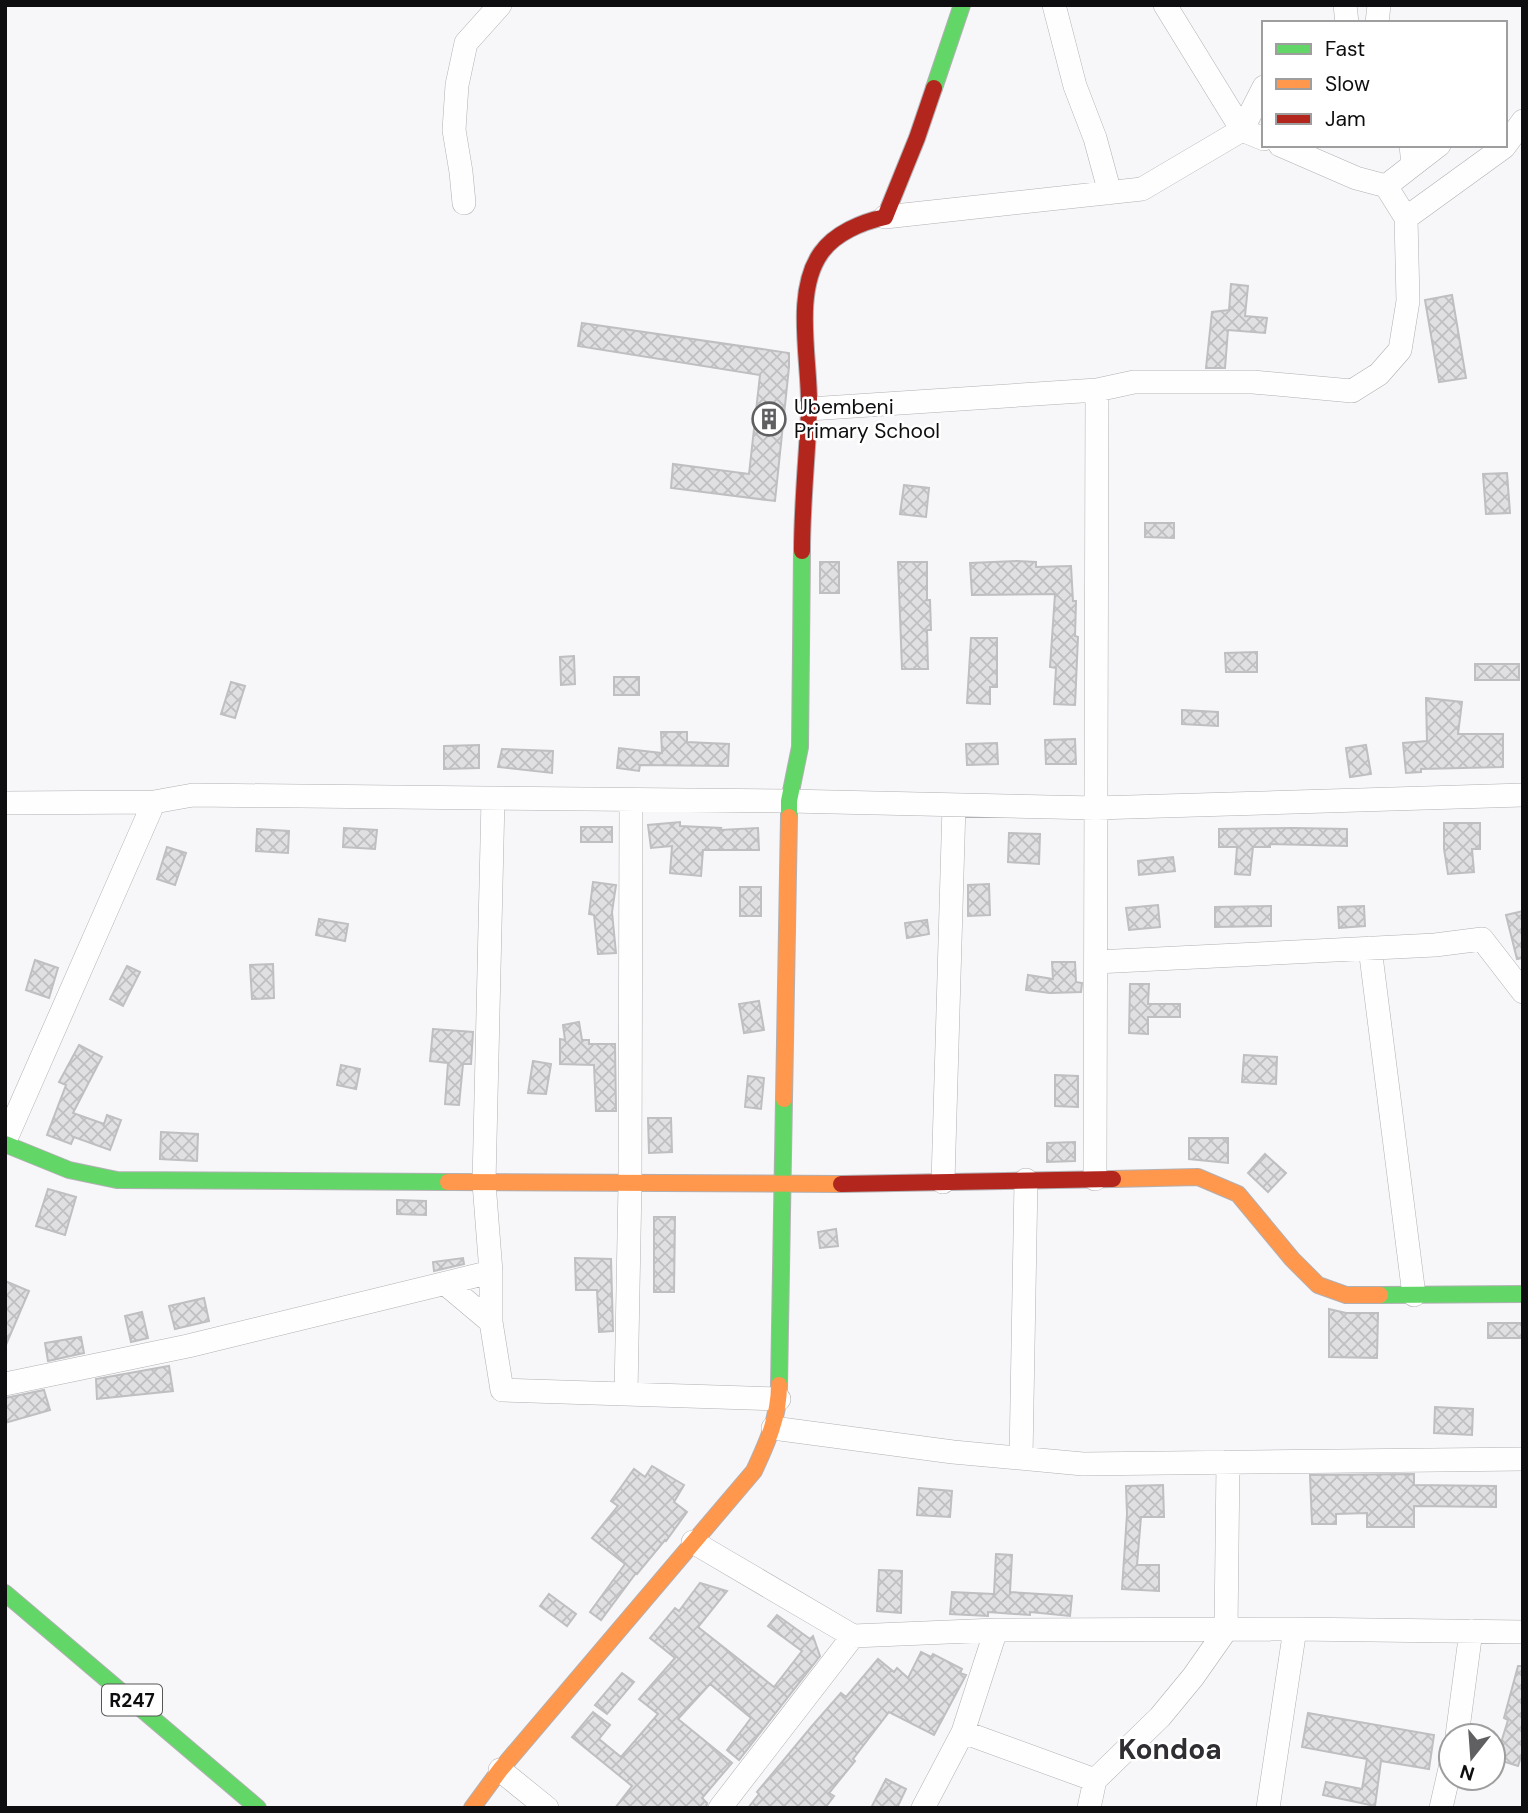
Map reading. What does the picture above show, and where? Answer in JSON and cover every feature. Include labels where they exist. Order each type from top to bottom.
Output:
[{"type":"street","points":[[464,203],[454,130],[457,85],[466,43],[500,5]]},
{"type":"street","points":[[886,217],[962,5]]},
{"type":"street","points":[[1054,5],[1075,86],[1095,138],[1110,193]]},
{"type":"street","points":[[1165,5],[1242,130],[1262,138]]},
{"type":"street","points":[[472,1808],[500,1770],[754,1471],[773,1428],[779,1399],[789,801],[800,747],[802,511],[809,409],[805,298],[810,277],[821,253],[836,239],[862,222],[886,217],[1142,190],[1242,130],[1262,92]]},
{"type":"street","points":[[1507,143],[1523,121]]},
{"type":"street","points":[[809,409],[1097,390],[1135,382],[1253,382],[1352,391],[1380,374],[1400,350],[1408,302],[1406,218],[1386,186],[1356,178],[1285,147]]},
{"type":"street","points":[[1386,186],[1412,155],[1434,147]]},
{"type":"street","points":[[1406,218],[1504,147]]},
{"type":"street","points":[[1095,1179],[1097,390]]},
{"type":"street","points":[[5,803],[153,802],[193,796],[789,801],[1096,808],[1523,795]]},
{"type":"street","points":[[493,799],[484,1182],[491,1272],[491,1322],[502,1390],[779,1399]]},
{"type":"street","points":[[626,1394],[631,1184],[631,800]]},
{"type":"street","points":[[153,802],[5,1142],[69,1170],[117,1180],[783,1185],[1198,1177],[1238,1194],[1292,1259],[1318,1285],[1346,1295],[1523,1294]]},
{"type":"street","points":[[943,1182],[954,805]]},
{"type":"street","points":[[1096,962],[1370,948],[1482,939],[1523,992]]},
{"type":"street","points":[[1370,948],[1414,1295]]},
{"type":"street","points":[[1021,1458],[1026,1180]]},
{"type":"street","points":[[5,1384],[188,1346],[491,1272]]},
{"type":"street","points":[[447,1284],[491,1322]]},
{"type":"street","points":[[773,1428],[953,1452],[1083,1464],[1523,1459]]},
{"type":"street","points":[[1089,1808],[1095,1780],[1160,1717],[1193,1677],[1226,1630],[1228,1462]]},
{"type":"street","points":[[694,1542],[853,1636],[996,1630],[1295,1629],[1523,1632]]},
{"type":"street","name":"R247","points":[[5,1593],[248,1805]]},
{"type":"street","points":[[1268,1808],[1295,1629]]},
{"type":"street","points":[[923,1808],[963,1732],[996,1630]]},
{"type":"street","points":[[1459,1722],[1471,1631]]},
{"type":"street","points":[[720,1808],[853,1636]]},
{"type":"street","points":[[963,1732],[1095,1780]]},
{"type":"street","points":[[500,1770],[547,1808]]},
{"type":"building","points":[[1231,284],[1248,286],[1245,316],[1267,318],[1265,333],[1228,330],[1225,368],[1206,368],[1212,312],[1229,310]]},
{"type":"building","points":[[1452,295],[1466,378],[1439,382],[1425,300]]},
{"type":"building","name":"Ubembeni Primary School","points":[[582,323],[789,353],[775,501],[671,488],[673,464],[749,474],[760,375],[578,346]]},
{"type":"building","points":[[1507,473],[1510,513],[1486,514],[1483,474]]},
{"type":"building","points":[[904,485],[929,488],[926,517],[900,514]]},
{"type":"building","points":[[1145,523],[1174,523],[1174,538],[1145,537]]},
{"type":"building","points":[[820,562],[839,562],[839,593],[820,593]]},
{"type":"building","points":[[898,562],[927,562],[927,600],[930,600],[931,630],[927,630],[928,669],[902,669]]},
{"type":"building","points":[[1036,562],[1036,567],[1071,566],[1073,601],[1076,601],[1075,636],[1078,637],[1075,705],[1054,704],[1056,668],[1050,667],[1055,594],[972,595],[970,563]]},
{"type":"building","points":[[971,638],[997,638],[997,687],[990,687],[990,704],[967,703]]},
{"type":"building","points":[[1257,652],[1257,672],[1226,672],[1225,653]]},
{"type":"building","points":[[574,656],[575,684],[561,685],[560,657]]},
{"type":"building","points":[[1475,664],[1519,664],[1519,680],[1475,680]]},
{"type":"building","points":[[614,677],[639,677],[639,695],[614,695]]},
{"type":"building","points":[[231,682],[245,686],[235,718],[221,714]]},
{"type":"building","points":[[1426,698],[1462,702],[1458,734],[1503,734],[1503,767],[1421,769],[1421,772],[1406,773],[1403,743],[1427,741]]},
{"type":"building","points":[[1182,710],[1218,712],[1218,726],[1182,724]]},
{"type":"building","points":[[661,732],[687,732],[687,742],[729,744],[728,766],[640,765],[639,771],[617,768],[619,748],[662,753]]},
{"type":"building","points":[[1075,739],[1076,764],[1046,764],[1045,740]]},
{"type":"building","points":[[997,743],[998,764],[967,765],[966,744]]},
{"type":"building","points":[[479,745],[479,768],[444,769],[444,746]]},
{"type":"building","points":[[1366,745],[1371,774],[1350,777],[1346,748]]},
{"type":"building","points":[[502,749],[553,751],[552,773],[498,767]]},
{"type":"building","points":[[680,822],[680,826],[721,828],[720,830],[758,828],[759,850],[703,850],[701,876],[670,873],[672,846],[651,848],[648,825]]},
{"type":"building","points":[[1444,823],[1480,823],[1480,849],[1472,849],[1474,872],[1448,874]]},
{"type":"building","points":[[581,827],[612,827],[612,842],[581,842]]},
{"type":"building","points":[[344,828],[377,830],[375,849],[343,847]]},
{"type":"building","points":[[257,829],[289,831],[288,853],[256,851]]},
{"type":"building","points":[[1219,829],[1347,829],[1347,846],[1270,844],[1270,847],[1253,847],[1250,875],[1235,874],[1237,847],[1219,847]]},
{"type":"building","points":[[1009,833],[1040,834],[1039,864],[1008,862]]},
{"type":"building","points":[[167,847],[186,853],[175,885],[157,879]]},
{"type":"building","points":[[1173,857],[1175,871],[1139,875],[1138,861]]},
{"type":"building","points":[[593,882],[616,885],[612,912],[616,953],[598,954],[594,915],[589,914]]},
{"type":"building","points":[[989,884],[990,915],[968,916],[968,885]]},
{"type":"building","points":[[740,887],[761,887],[761,916],[740,916]]},
{"type":"building","points":[[1158,905],[1160,927],[1129,930],[1126,908]]},
{"type":"building","points":[[1271,906],[1271,926],[1215,927],[1215,907]]},
{"type":"building","points":[[1364,906],[1365,926],[1339,928],[1338,907]]},
{"type":"building","points":[[1523,911],[1523,958],[1517,959],[1506,915]]},
{"type":"building","points":[[319,919],[348,924],[345,941],[316,935]]},
{"type":"building","points":[[927,920],[929,934],[907,938],[905,923]]},
{"type":"building","points":[[35,960],[58,968],[49,998],[26,990]]},
{"type":"building","points":[[1052,962],[1075,962],[1076,982],[1082,983],[1081,992],[1050,993],[1026,990],[1028,975],[1053,979]]},
{"type":"building","points":[[273,964],[274,998],[252,999],[250,965]]},
{"type":"building","points":[[127,966],[140,972],[123,1006],[110,999]]},
{"type":"building","points":[[1130,984],[1149,984],[1148,1004],[1180,1004],[1180,1017],[1148,1017],[1148,1034],[1129,1033]]},
{"type":"building","points":[[759,1001],[764,1030],[744,1033],[739,1004]]},
{"type":"building","points":[[579,1022],[582,1040],[589,1040],[589,1044],[615,1044],[616,1111],[596,1111],[594,1065],[560,1064],[560,1039],[565,1040],[563,1025]]},
{"type":"building","points":[[433,1029],[473,1032],[471,1064],[463,1064],[459,1105],[445,1104],[448,1063],[430,1061]]},
{"type":"building","points":[[79,1045],[102,1057],[73,1113],[104,1124],[107,1115],[121,1120],[110,1150],[74,1137],[71,1144],[47,1135],[66,1085],[59,1082]]},
{"type":"building","points":[[1244,1055],[1277,1057],[1276,1084],[1242,1082]]},
{"type":"building","points":[[533,1061],[551,1064],[546,1094],[528,1093]]},
{"type":"building","points":[[341,1065],[360,1069],[356,1089],[337,1085]]},
{"type":"building","points":[[1055,1075],[1078,1076],[1078,1107],[1055,1106]]},
{"type":"building","points":[[748,1076],[764,1078],[761,1109],[745,1107]]},
{"type":"building","points":[[648,1118],[671,1118],[672,1152],[649,1153]]},
{"type":"building","points":[[161,1132],[198,1134],[197,1161],[160,1159]]},
{"type":"building","points":[[1189,1138],[1228,1138],[1228,1163],[1189,1159]]},
{"type":"building","points":[[1075,1142],[1075,1161],[1047,1162],[1047,1143]]},
{"type":"building","points":[[1265,1154],[1286,1173],[1268,1192],[1248,1173]]},
{"type":"building","points":[[48,1189],[76,1197],[65,1235],[36,1226]]},
{"type":"building","points":[[397,1200],[426,1201],[426,1215],[397,1214]]},
{"type":"building","points":[[654,1217],[675,1217],[674,1292],[654,1292]]},
{"type":"building","points":[[836,1229],[838,1246],[820,1248],[818,1232]]},
{"type":"building","points":[[463,1258],[464,1264],[434,1271],[433,1262]]},
{"type":"building","points":[[575,1258],[611,1259],[613,1331],[599,1332],[597,1290],[576,1290]]},
{"type":"building","points":[[5,1281],[29,1291],[5,1347]]},
{"type":"building","points":[[204,1298],[209,1321],[175,1329],[169,1306]]},
{"type":"building","points":[[1329,1309],[1346,1313],[1378,1313],[1377,1358],[1329,1357]]},
{"type":"building","points":[[142,1312],[148,1338],[131,1342],[125,1316]]},
{"type":"building","points":[[1488,1323],[1523,1323],[1523,1338],[1488,1338]]},
{"type":"building","points":[[81,1337],[84,1353],[48,1361],[45,1343]]},
{"type":"building","points":[[169,1366],[173,1391],[97,1399],[96,1379]]},
{"type":"building","points":[[44,1390],[50,1410],[5,1423],[5,1398]]},
{"type":"building","points":[[1435,1407],[1473,1409],[1472,1435],[1434,1433]]},
{"type":"building","points":[[652,1466],[684,1485],[674,1502],[687,1512],[601,1620],[590,1612],[625,1564],[592,1538],[618,1506],[611,1501],[634,1469],[645,1477]]},
{"type":"building","points":[[1414,1474],[1414,1485],[1496,1486],[1496,1507],[1414,1506],[1414,1527],[1367,1527],[1367,1513],[1336,1514],[1336,1524],[1312,1524],[1310,1475]]},
{"type":"building","points":[[1163,1485],[1164,1517],[1141,1517],[1137,1565],[1159,1565],[1159,1591],[1122,1589],[1126,1486]]},
{"type":"building","points":[[919,1488],[952,1491],[950,1517],[917,1515]]},
{"type":"building","points":[[996,1554],[1012,1555],[1010,1592],[1072,1596],[1070,1616],[1030,1612],[1030,1615],[988,1612],[988,1616],[950,1614],[952,1592],[994,1594]]},
{"type":"building","points":[[879,1570],[902,1571],[901,1613],[877,1611]]},
{"type":"building","points":[[700,1583],[727,1591],[698,1627],[774,1687],[802,1651],[768,1626],[777,1615],[810,1639],[813,1636],[820,1656],[739,1760],[727,1750],[751,1718],[710,1684],[678,1719],[732,1763],[702,1798],[707,1803],[706,1808],[615,1808],[632,1786],[572,1737],[593,1712],[610,1725],[599,1739],[621,1757],[658,1714],[639,1699],[675,1658],[650,1638],[675,1608],[679,1611]]},
{"type":"building","points":[[549,1594],[576,1614],[567,1626],[540,1606]]},
{"type":"building","points":[[921,1652],[931,1657],[933,1654],[962,1669],[960,1673],[966,1675],[934,1735],[889,1712],[829,1793],[834,1796],[825,1808],[748,1808],[759,1794],[757,1792],[812,1726],[841,1693],[846,1697],[878,1659],[894,1672],[897,1668],[908,1678]]},
{"type":"building","points":[[1518,1666],[1523,1666],[1523,1751],[1518,1766],[1507,1762],[1508,1720],[1504,1718]]},
{"type":"building","points":[[622,1673],[634,1682],[607,1714],[595,1705]]},
{"type":"building","points":[[1308,1713],[1434,1735],[1429,1769],[1381,1761],[1375,1806],[1323,1795],[1326,1782],[1362,1789],[1367,1759],[1302,1747]]},
{"type":"building","points":[[886,1779],[906,1789],[897,1808],[871,1808]]},
{"type":"traffic: fast","points":[[934,88],[962,5]]},
{"type":"traffic: fast","points":[[789,817],[789,801],[800,747],[802,551]]},
{"type":"traffic: fast","points":[[779,1385],[784,1099]]},
{"type":"traffic: fast","points":[[5,1144],[69,1170],[117,1180],[448,1182]]},
{"type":"traffic: fast","points":[[1380,1295],[1523,1294]]},
{"type":"traffic: fast","points":[[5,1593],[258,1808]]},
{"type":"traffic: slow","points":[[784,1099],[789,817]]},
{"type":"traffic: slow","points":[[1113,1179],[1198,1177],[1238,1194],[1292,1259],[1318,1285],[1346,1295],[1380,1295]]},
{"type":"traffic: slow","points":[[448,1182],[841,1184]]},
{"type":"traffic: slow","points":[[472,1808],[500,1770],[754,1471],[775,1419],[779,1385]]},
{"type":"traffic: jam","points":[[802,551],[809,412],[805,309],[812,270],[821,253],[841,234],[858,225],[885,217],[934,88]]},
{"type":"traffic: jam","points":[[841,1184],[1113,1179]]},
{"type":"place","name":"Ubembeni Primary School","points":[[769,419]]},
{"type":"district","name":"Kondoa","points":[[1170,1749]]}]
